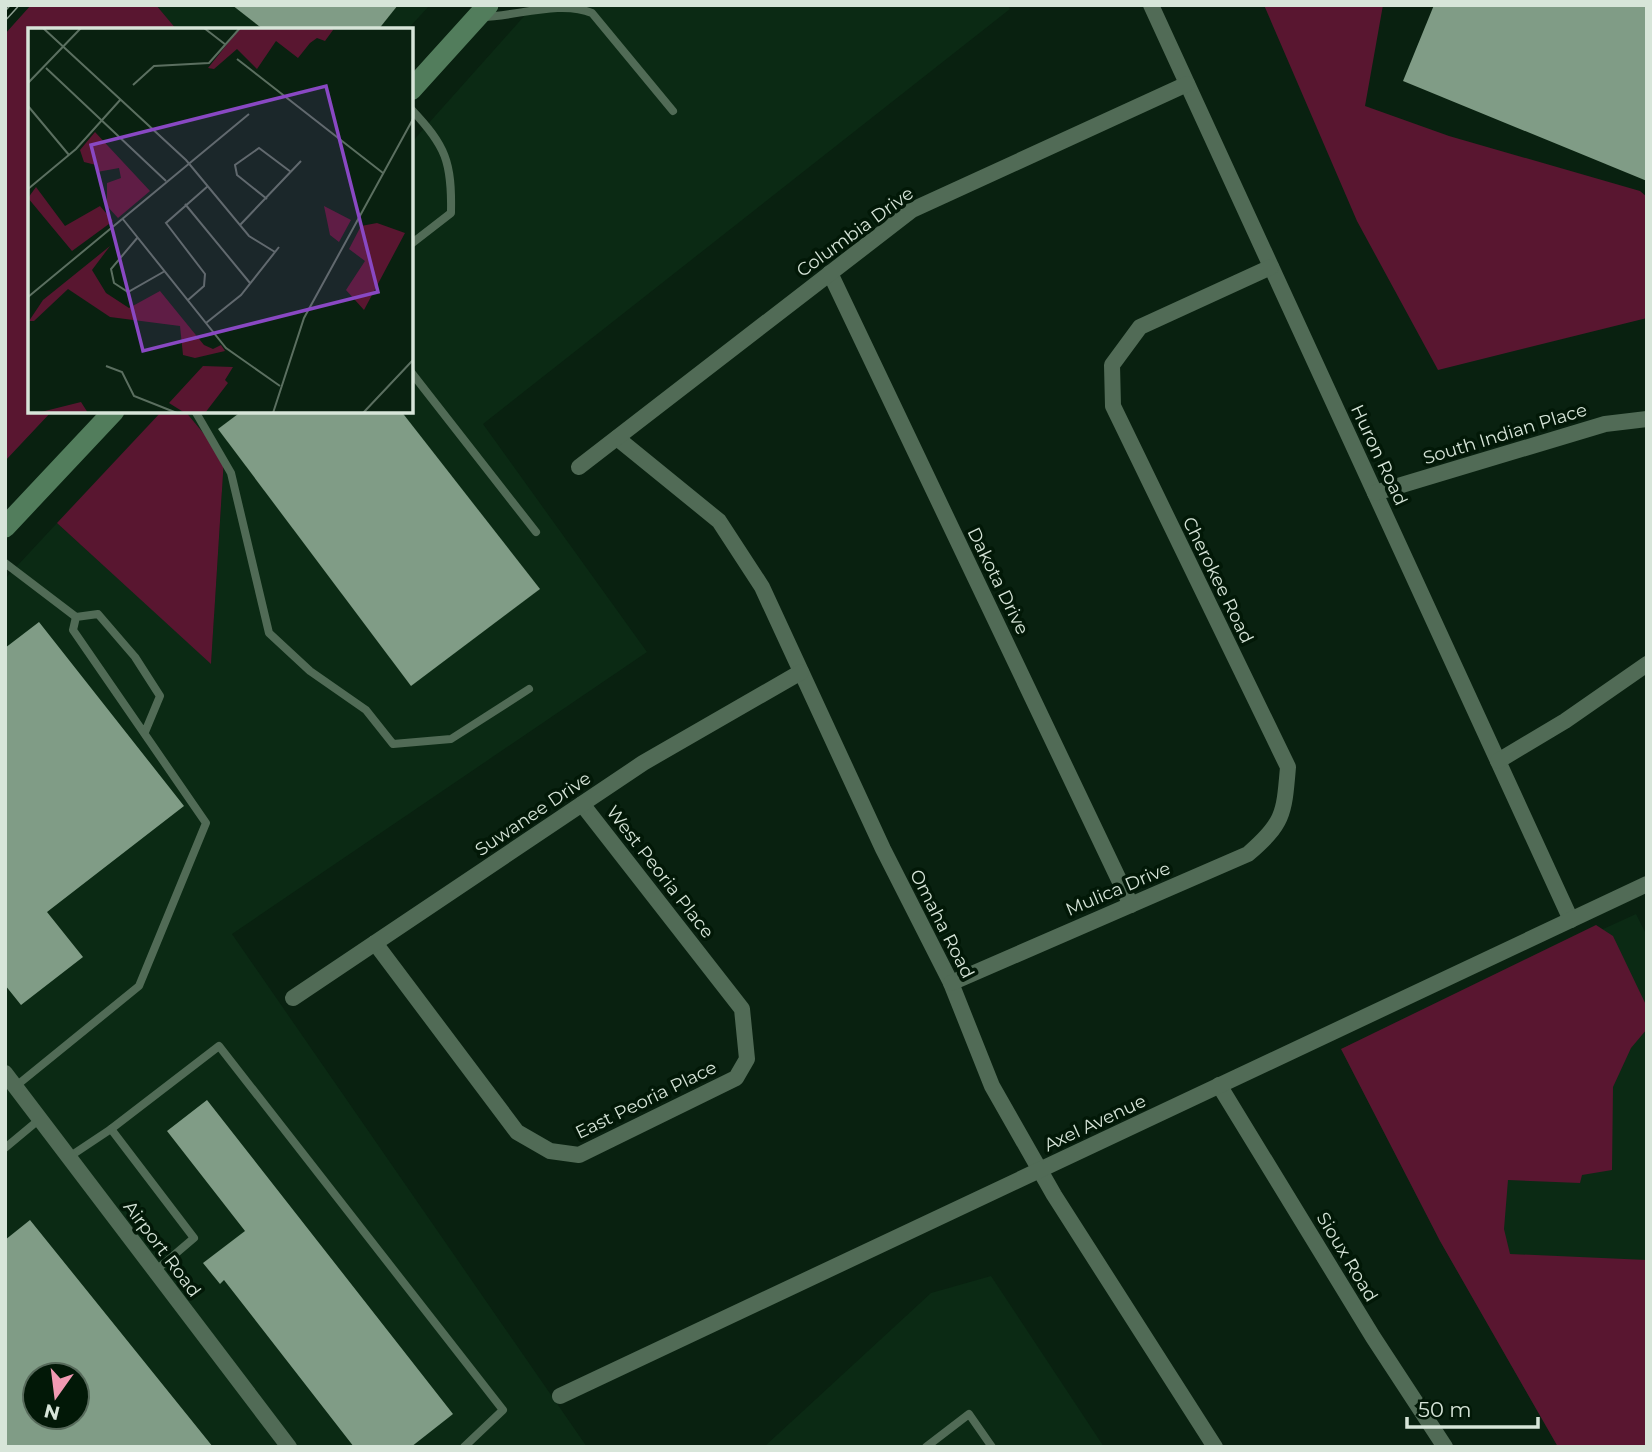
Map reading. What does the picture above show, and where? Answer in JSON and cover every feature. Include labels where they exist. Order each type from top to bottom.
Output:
[{"type":"main road","points":[[413,88],[483,11]]},
{"type":"main road","points":[[5,527],[112,413]]},
{"type":"street","name":"Huron Road","points":[[1151,5],[1571,920]]},
{"type":"street","name":"Columbia Drive","points":[[579,467],[912,210],[1187,84]]},
{"type":"street","name":"Cherokee Road","points":[[1271,267],[1140,327],[1112,365],[1113,406],[1288,767],[1284,811]]},
{"type":"street","name":"Dakota Drive","points":[[830,274],[1131,905]]},
{"type":"street","name":"South Indian Place","points":[[1375,493],[1605,424],[1647,419]]},
{"type":"street","name":"Omaha Road","points":[[617,438],[719,521],[762,587],[883,849],[951,983],[992,1086],[1040,1170],[1215,1447]]},
{"type":"street","points":[[1498,761],[1564,721],[1647,664]]},
{"type":"street","name":"Suwanee Drive","points":[[293,998],[643,764],[800,672]]},
{"type":"street","name":"West Peoria Place","points":[[582,804],[708,963]]},
{"type":"street","name":"Mulica Drive","points":[[951,983],[1248,854],[1271,834],[1284,811]]},
{"type":"street","name":"Axel Avenue","points":[[559,1396],[1647,884]]},
{"type":"street","name":"East Peoria Place","points":[[375,943],[517,1132],[550,1151],[566,1156],[579,1155],[736,1078],[747,1059],[743,1009],[708,963]]},
{"type":"street","name":"Airport Road","points":[[5,1073],[289,1447]]},
{"type":"street","name":"Sioux Road","points":[[1219,1085],[1373,1337],[1446,1447]]},
{"type":"lane","points":[[483,11],[503,17],[537,9],[583,9],[592,13],[673,111]]},
{"type":"lane","points":[[413,111],[438,137],[452,178],[451,213],[413,242]]},
{"type":"lane","points":[[413,375],[536,531]]},
{"type":"lane","points":[[196,413],[231,473],[269,633],[310,671],[366,710],[393,744],[451,739],[504,708],[529,689]]},
{"type":"lane","points":[[5,563],[76,617]]},
{"type":"lane","points":[[76,617],[86,613],[97,614],[135,657],[160,696],[145,732]]},
{"type":"lane","points":[[16,1086],[139,986],[206,823],[73,630],[76,617]]},
{"type":"lane","points":[[69,1157],[111,1129],[219,1046],[503,1409],[464,1447]]},
{"type":"lane","points":[[5,1148],[41,1118]]},
{"type":"lane","points":[[111,1129],[194,1238],[154,1272]]},
{"type":"lane","points":[[926,1447],[969,1414],[992,1447]]},
{"type":"shaded area","points":[[31,5],[156,5],[175,28],[28,28],[28,413],[50,413],[5,461],[5,34]]},
{"type":"shaded area","points":[[156,5],[430,5],[409,28],[175,28]]},
{"type":"shaded area","points":[[534,5],[1007,5],[1010,9],[483,424],[647,652],[232,934],[587,1447],[5,1447],[5,579],[57,523],[211,663],[224,458],[187,413],[413,413],[413,141]]},
{"type":"shaded area","points":[[1264,5],[1383,5],[1365,106],[1449,136],[1640,191],[1647,197],[1647,318],[1438,370],[1357,221]]},
{"type":"shaded area","points":[[160,413],[187,413],[224,458],[211,664],[57,523]]},
{"type":"shaded area","points":[[1636,914],[1647,936],[1647,1447],[1558,1447],[1440,1241],[1341,1049]]},
{"type":"shaded area","points":[[1596,925],[1613,936],[1647,1007],[1647,1029],[1631,1048],[1613,1087],[1612,1170],[1582,1175],[1580,1183],[1508,1180],[1504,1229],[1510,1254],[1647,1260],[1647,1447],[1558,1447],[1440,1241],[1341,1049]]},
{"type":"shaded area","points":[[991,1276],[1104,1447],[764,1447],[931,1293]]},
{"type":"building","points":[[232,5],[398,5],[380,28],[261,28]]},
{"type":"building","points":[[1434,5],[1647,5],[1647,181],[1403,81]]},
{"type":"building","points":[[239,413],[403,413],[540,589],[411,686],[218,429]]},
{"type":"building","points":[[39,622],[184,806],[47,912],[83,957],[21,1005],[5,985],[5,648]]},
{"type":"building","points":[[207,1100],[453,1414],[411,1447],[354,1447],[224,1280],[220,1284],[203,1263],[245,1231],[167,1131]]},
{"type":"building","points":[[30,1220],[213,1447],[5,1447],[5,1240]]},
{"type":"railway","points":[[5,16],[15,5]]}]
